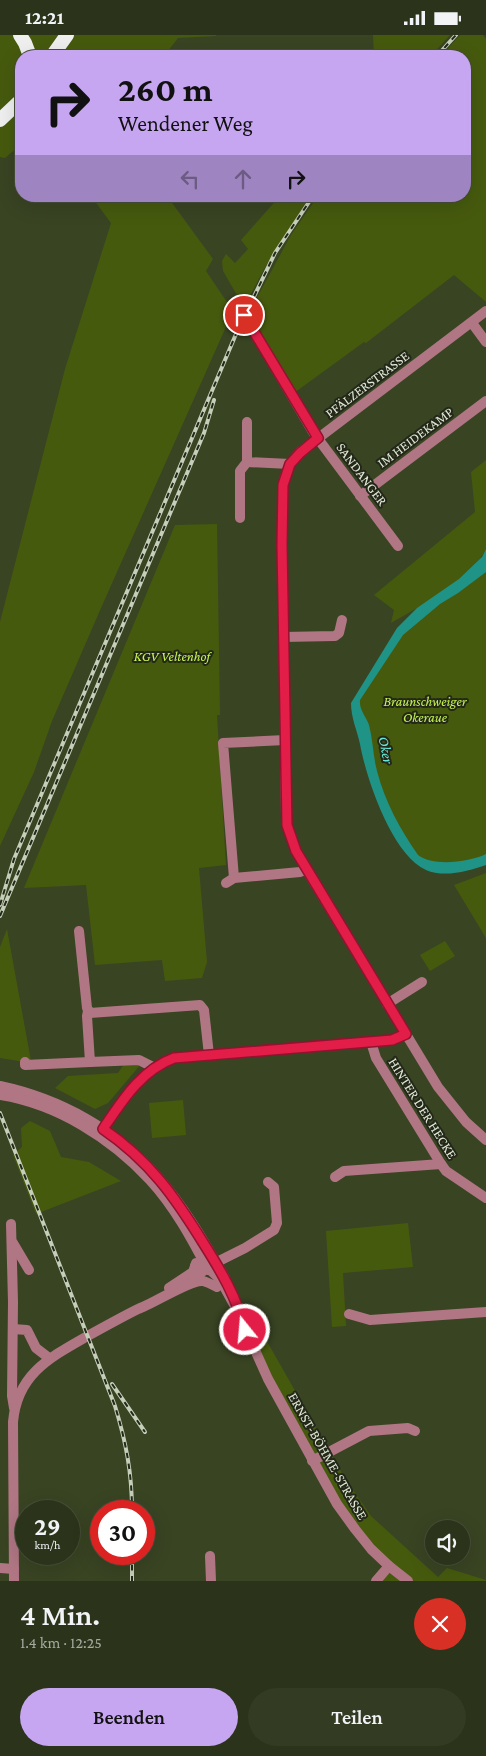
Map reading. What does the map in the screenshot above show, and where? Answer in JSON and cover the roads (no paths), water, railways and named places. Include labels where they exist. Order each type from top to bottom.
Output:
[{"type":"highway","points":[[20,35],[28,50]]},
{"type":"highway","points":[[56,50],[67,35]]},
{"type":"highway","points":[[0,120],[15,105]]},
{"type":"street","name":"PFÄLZERSTRASSE","points":[[486,311],[300,453],[290,464],[284,477],[282,495],[287,825],[296,851],[306,869],[444,1096],[466,1122],[486,1140]]},
{"type":"street","name":"SANDANGER","points":[[244,315],[318,438],[398,546]]},
{"type":"street","points":[[472,323],[486,342]]},
{"type":"street","name":"IM HEIDEKAMP","points":[[360,496],[486,401]]},
{"type":"street","points":[[240,518],[240,471],[247,462],[247,422]]},
{"type":"street","points":[[247,462],[290,464]]},
{"type":"street","points":[[284,637],[335,636],[339,633],[342,620]]},
{"type":"street","points":[[286,740],[223,743],[230,880],[300,872],[306,869]]},
{"type":"street","points":[[79,931],[88,1011],[90,1062]]},
{"type":"street","points":[[388,1004],[422,982]]},
{"type":"street","points":[[88,1011],[92,1013],[200,1005],[204,1010],[209,1055]]},
{"type":"street","points":[[101,1133],[144,1075],[174,1058],[392,1040],[406,1034]]},
{"type":"street","name":"HINTER DER HECKE","points":[[371,1042],[376,1058],[446,1171],[486,1198]]},
{"type":"street","points":[[25,1062],[25,1065],[139,1060],[155,1068]]},
{"type":"street","name":"ERNST-BÖHME-STRASSE","points":[[4,1091],[56,1103],[101,1133],[129,1148],[158,1176],[174,1196],[211,1265],[234,1297],[245,1330],[268,1379],[337,1503],[354,1529],[371,1549],[408,1581]]},
{"type":"street","name":"ERNST-BÖHME-STRASSE","points":[[101,1133],[150,1181],[176,1214],[199,1253],[211,1265],[217,1287],[233,1316],[245,1330]]},
{"type":"street","points":[[335,1177],[344,1171],[441,1164]]},
{"type":"street","points":[[14,1408],[30,1378],[49,1358],[138,1309],[150,1305],[191,1283],[211,1265],[274,1230],[277,1223],[274,1187],[268,1182]]},
{"type":"street","points":[[11,1224],[14,1581]]},
{"type":"street","points":[[12,1240],[29,1270],[22,1267],[12,1269]]},
{"type":"street","points":[[138,1309],[147,1300],[193,1272],[199,1253]]},
{"type":"street","points":[[195,1266],[211,1265]]},
{"type":"street","points":[[191,1283],[202,1281],[217,1287]]},
{"type":"street","points":[[349,1313],[370,1320],[486,1313]]},
{"type":"street","points":[[13,1329],[27,1330],[36,1347],[49,1358]]},
{"type":"street","points":[[12,1366],[30,1378]]},
{"type":"street","points":[[312,1461],[369,1431],[408,1428],[415,1431]]},
{"type":"street","points":[[210,1556],[211,1581]]},
{"type":"street","points":[[376,1581],[389,1566]]},
{"type":"street","points":[[0,1569],[14,1569]]},
{"type":"water","points":[[486,549],[486,572],[440,604],[403,635],[360,700],[362,710],[369,725],[376,765],[384,794],[399,825],[418,855],[433,861],[452,862],[486,854],[486,865],[456,873],[433,872],[414,862],[402,849],[382,814],[363,759],[351,703],[397,628],[417,608],[459,579],[482,557]]},
{"type":"railway","points":[[442,50],[456,35]]},
{"type":"railway","points":[[0,905],[14,859],[236,334],[275,253],[309,202]]},
{"type":"railway","points":[[0,916],[204,433],[214,400]]},
{"type":"railway","points":[[0,1113],[115,1406],[128,1458],[132,1500]]},
{"type":"railway","points":[[112,1384],[145,1432]]},
{"type":"railway","points":[[132,1565],[132,1581]]},
{"type":"park label","name":"KGV Veltenhof","points":[[172,656]]},
{"type":"park label","name":"Braunschweiger Okeraue","points":[[425,709]]},
{"type":"water label","name":"Oker","points":[[386,750]]}]
